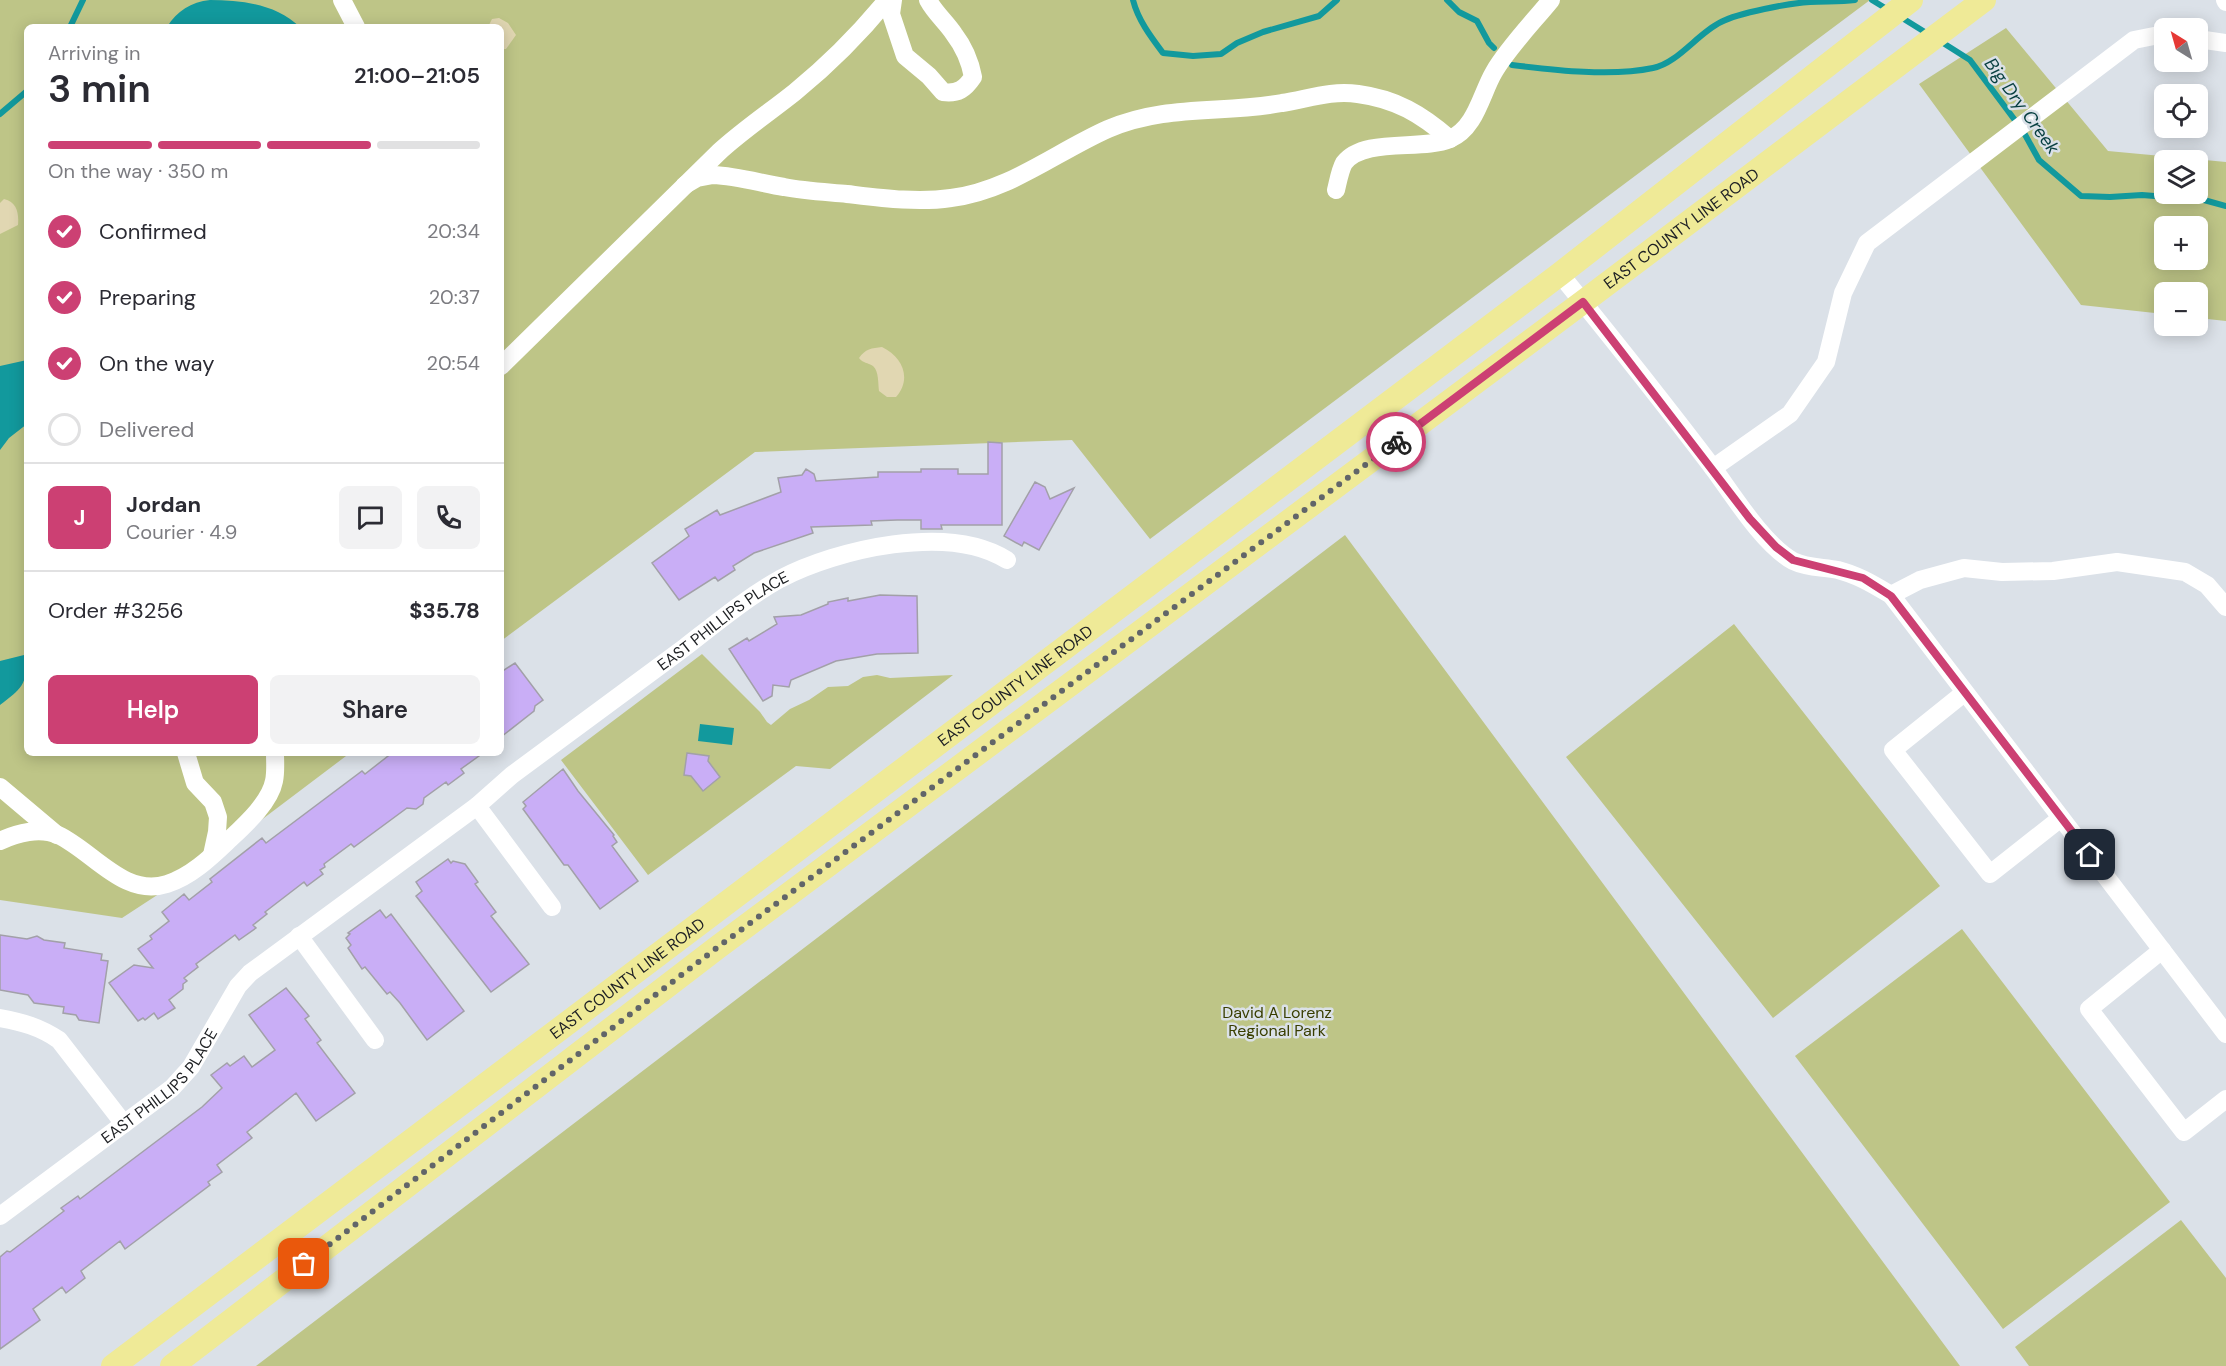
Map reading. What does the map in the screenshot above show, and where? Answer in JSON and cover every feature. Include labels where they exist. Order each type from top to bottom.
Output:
[{"type":"main road","name":"EAST COUNTY LINE ROAD","points":[[113,1366],[1560,274],[1911,0]]},
{"type":"main road","name":"EAST COUNTY LINE ROAD","points":[[172,1366],[718,947],[1984,0]]},
{"type":"street","points":[[342,0],[354,24]]},
{"type":"street","points":[[504,363],[747,127],[805,83],[847,45],[887,0]]},
{"type":"street","points":[[893,0],[891,14],[905,56],[929,76],[943,92],[954,94],[967,87],[974,77],[969,60],[954,33],[939,17],[928,0]]},
{"type":"street","points":[[1336,190],[1344,164],[1355,155],[1380,148],[1420,146],[1450,139],[1463,130],[1473,117],[1494,70],[1551,0]]},
{"type":"street","points":[[1713,468],[1790,414],[1826,362],[1843,293],[1867,243],[2134,40],[2154,36]]},
{"type":"street","points":[[2208,40],[2226,43]]},
{"type":"street","points":[[685,185],[698,178],[713,175],[811,191],[900,199],[949,199],[980,194],[1075,144],[1110,128],[1145,116],[1282,103],[1329,93],[1356,93],[1401,105],[1418,114],[1450,139]]},
{"type":"street","points":[[714,158],[718,170],[726,176]]},
{"type":"street","points":[[1560,274],[1713,468],[1750,519],[1776,547],[1793,560],[1863,578],[1891,596],[2226,1034]]},
{"type":"street","name":"EAST PHILLIPS PLACE","points":[[0,1216],[172,1088],[191,1067],[238,986],[250,973],[477,806],[512,775],[761,590],[812,564],[844,554],[888,545],[922,542],[966,544],[998,554],[1007,560]]},
{"type":"street","points":[[1891,596],[1920,580],[1965,568],[2002,572],[2053,571],[2117,562],[2185,572],[2207,585],[2226,607]]},
{"type":"street","points":[[1964,693],[1893,750],[1990,874],[2061,818]]},
{"type":"street","points":[[187,756],[195,783],[213,802],[218,817],[212,855]]},
{"type":"street","points":[[0,787],[57,835],[124,880],[145,887],[167,884],[194,871],[256,815],[274,782],[275,756]]},
{"type":"street","points":[[477,806],[552,908]]},
{"type":"street","points":[[0,841],[14,835],[31,832],[57,835]]},
{"type":"street","points":[[299,936],[375,1041]]},
{"type":"street","points":[[2162,950],[2089,1009],[2184,1132],[2226,1099]]},
{"type":"street","points":[[0,1018],[22,1022],[46,1031],[59,1040],[123,1124]]},
{"type":"green space","points":[[0,0],[1870,0],[1150,539],[1072,440],[755,452],[504,639],[504,24],[24,24],[24,756],[346,756],[194,871],[122,918],[0,900]]},
{"type":"green space","points":[[2006,28],[2108,151],[2154,155],[2154,204],[2208,204],[2208,160],[2226,162],[2226,321],[2208,319],[2208,282],[2154,282],[2154,313],[2081,305],[1919,84]]},
{"type":"green space","name":"David A Lorenz Regional Park","points":[[1345,535],[1960,1366],[256,1366]]},
{"type":"green space","points":[[1734,624],[1940,886],[1773,1018],[1566,757]]},
{"type":"green space","points":[[702,654],[771,725],[790,709],[828,687],[848,686],[863,677],[953,675],[830,769],[796,766],[648,875],[561,760]]},
{"type":"green space","points":[[1962,929],[2170,1202],[2003,1329],[1795,1056]]},
{"type":"green space","points":[[2181,1220],[2226,1278],[2226,1366],[2029,1366],[2015,1347]]},
{"type":"sand","points":[[499,18],[508,23],[516,35],[506,49],[504,49],[504,24],[490,24],[492,19]]},
{"type":"sand","points":[[4,199],[14,205],[18,225],[0,234],[0,203]]},
{"type":"sand","points":[[882,347],[895,356],[903,369],[904,383],[896,397],[887,397],[879,391],[875,368],[859,358],[869,349]]},
{"type":"water","points":[[210,0],[246,2],[269,8],[297,24],[169,24],[185,8]]},
{"type":"water","points":[[24,361],[24,426],[9,438],[0,450],[0,366]]},
{"type":"water","points":[[24,655],[24,681],[18,690],[0,705],[0,661]]},
{"type":"water","points":[[700,724],[734,728],[732,745],[698,741]]},
{"type":"building","points":[[988,442],[1002,443],[1002,525],[941,525],[942,529],[921,529],[921,520],[897,520],[871,521],[872,525],[811,527],[813,533],[754,553],[733,566],[735,570],[718,581],[715,577],[679,600],[652,563],[689,536],[685,529],[717,510],[720,515],[781,492],[778,478],[802,475],[806,469],[814,474],[816,481],[878,477],[878,472],[921,472],[921,469],[958,469],[958,474],[988,474]]},
{"type":"building","points":[[1035,482],[1045,487],[1050,499],[1074,488],[1039,550],[1024,542],[1022,546],[1004,536]]},
{"type":"building","points":[[880,595],[917,596],[918,653],[877,654],[836,661],[791,680],[789,687],[773,685],[772,696],[763,701],[729,649],[747,638],[749,641],[777,624],[774,617],[801,615],[828,604],[828,602]]},
{"type":"building","points":[[515,663],[543,700],[535,706],[534,711],[504,735],[504,670]]},
{"type":"building","points":[[687,753],[709,756],[708,761],[720,777],[703,791],[691,776],[684,775]]},
{"type":"building","points":[[388,756],[479,756],[461,769],[464,773],[448,785],[446,782],[424,798],[423,804],[416,809],[407,808],[354,847],[351,844],[324,864],[325,867],[320,870],[323,874],[307,886],[304,882],[265,912],[267,914],[253,925],[256,928],[239,940],[235,935],[196,964],[198,967],[184,978],[187,981],[183,984],[183,989],[169,1000],[175,1008],[158,1019],[154,1013],[145,1020],[143,1018],[138,1021],[109,983],[134,965],[153,968],[138,949],[152,939],[150,936],[169,921],[162,912],[184,894],[189,900],[212,882],[210,879],[262,838],[266,843],[362,771],[365,774]]},
{"type":"building","points":[[563,769],[614,835],[617,842],[612,846],[638,881],[600,909],[523,809],[526,806],[523,802]]},
{"type":"building","points":[[448,859],[451,863],[453,861],[465,864],[478,882],[475,884],[496,912],[491,916],[529,964],[491,992],[416,896],[422,891],[416,882]]},
{"type":"building","points":[[380,910],[386,918],[391,914],[464,1011],[427,1040],[400,1003],[390,992],[387,994],[365,967],[362,969],[348,948],[351,945],[346,938],[350,934],[348,933]]},
{"type":"building","points":[[0,935],[27,939],[37,936],[44,940],[65,943],[64,948],[102,954],[101,960],[108,961],[99,1023],[79,1020],[76,1015],[63,1013],[64,1007],[34,1003],[28,995],[0,990]]},
{"type":"building","points":[[286,988],[309,1016],[305,1019],[321,1040],[317,1043],[355,1093],[316,1121],[296,1093],[247,1132],[252,1138],[217,1165],[222,1172],[208,1182],[210,1185],[125,1249],[120,1241],[81,1271],[85,1278],[66,1293],[62,1287],[33,1309],[40,1320],[0,1349],[0,1257],[64,1211],[61,1208],[78,1196],[80,1199],[202,1107],[222,1088],[211,1075],[227,1063],[230,1066],[244,1056],[252,1067],[275,1050],[249,1015]]},
{"type":"waterway","name":"Big Dry Creek","points":[[71,24],[83,0]]},
{"type":"waterway","name":"Big Dry Creek","points":[[1133,0],[1142,21],[1163,53],[1193,56],[1221,54],[1237,43],[1263,32],[1319,16],[1337,0]]},
{"type":"waterway","name":"Big Dry Creek","points":[[1447,0],[1459,12],[1477,21],[1494,48]]},
{"type":"waterway","name":"Big Dry Creek","points":[[1512,65],[1564,71],[1601,72],[1653,68],[1671,60],[1712,27],[1729,19],[1790,4],[1855,0]]},
{"type":"waterway","name":"Big Dry Creek","points":[[1872,0],[1890,11]]},
{"type":"waterway","name":"Big Dry Creek","points":[[1899,16],[1928,34]]},
{"type":"waterway","name":"Big Dry Creek","points":[[1940,41],[1970,60],[2023,131],[2039,160],[2081,196],[2142,195],[2204,200],[2226,206]]},
{"type":"waterway","name":"Big Dry Creek","points":[[0,114],[24,94]]},
{"type":"way so far","points":[[304,1264],[718,947],[1396,442]]},
{"type":"route","points":[[1396,442],[1583,302],[1750,519],[1776,547],[1793,560],[1807,566],[1839,571],[1863,578],[1891,596],[2090,855]]}]
